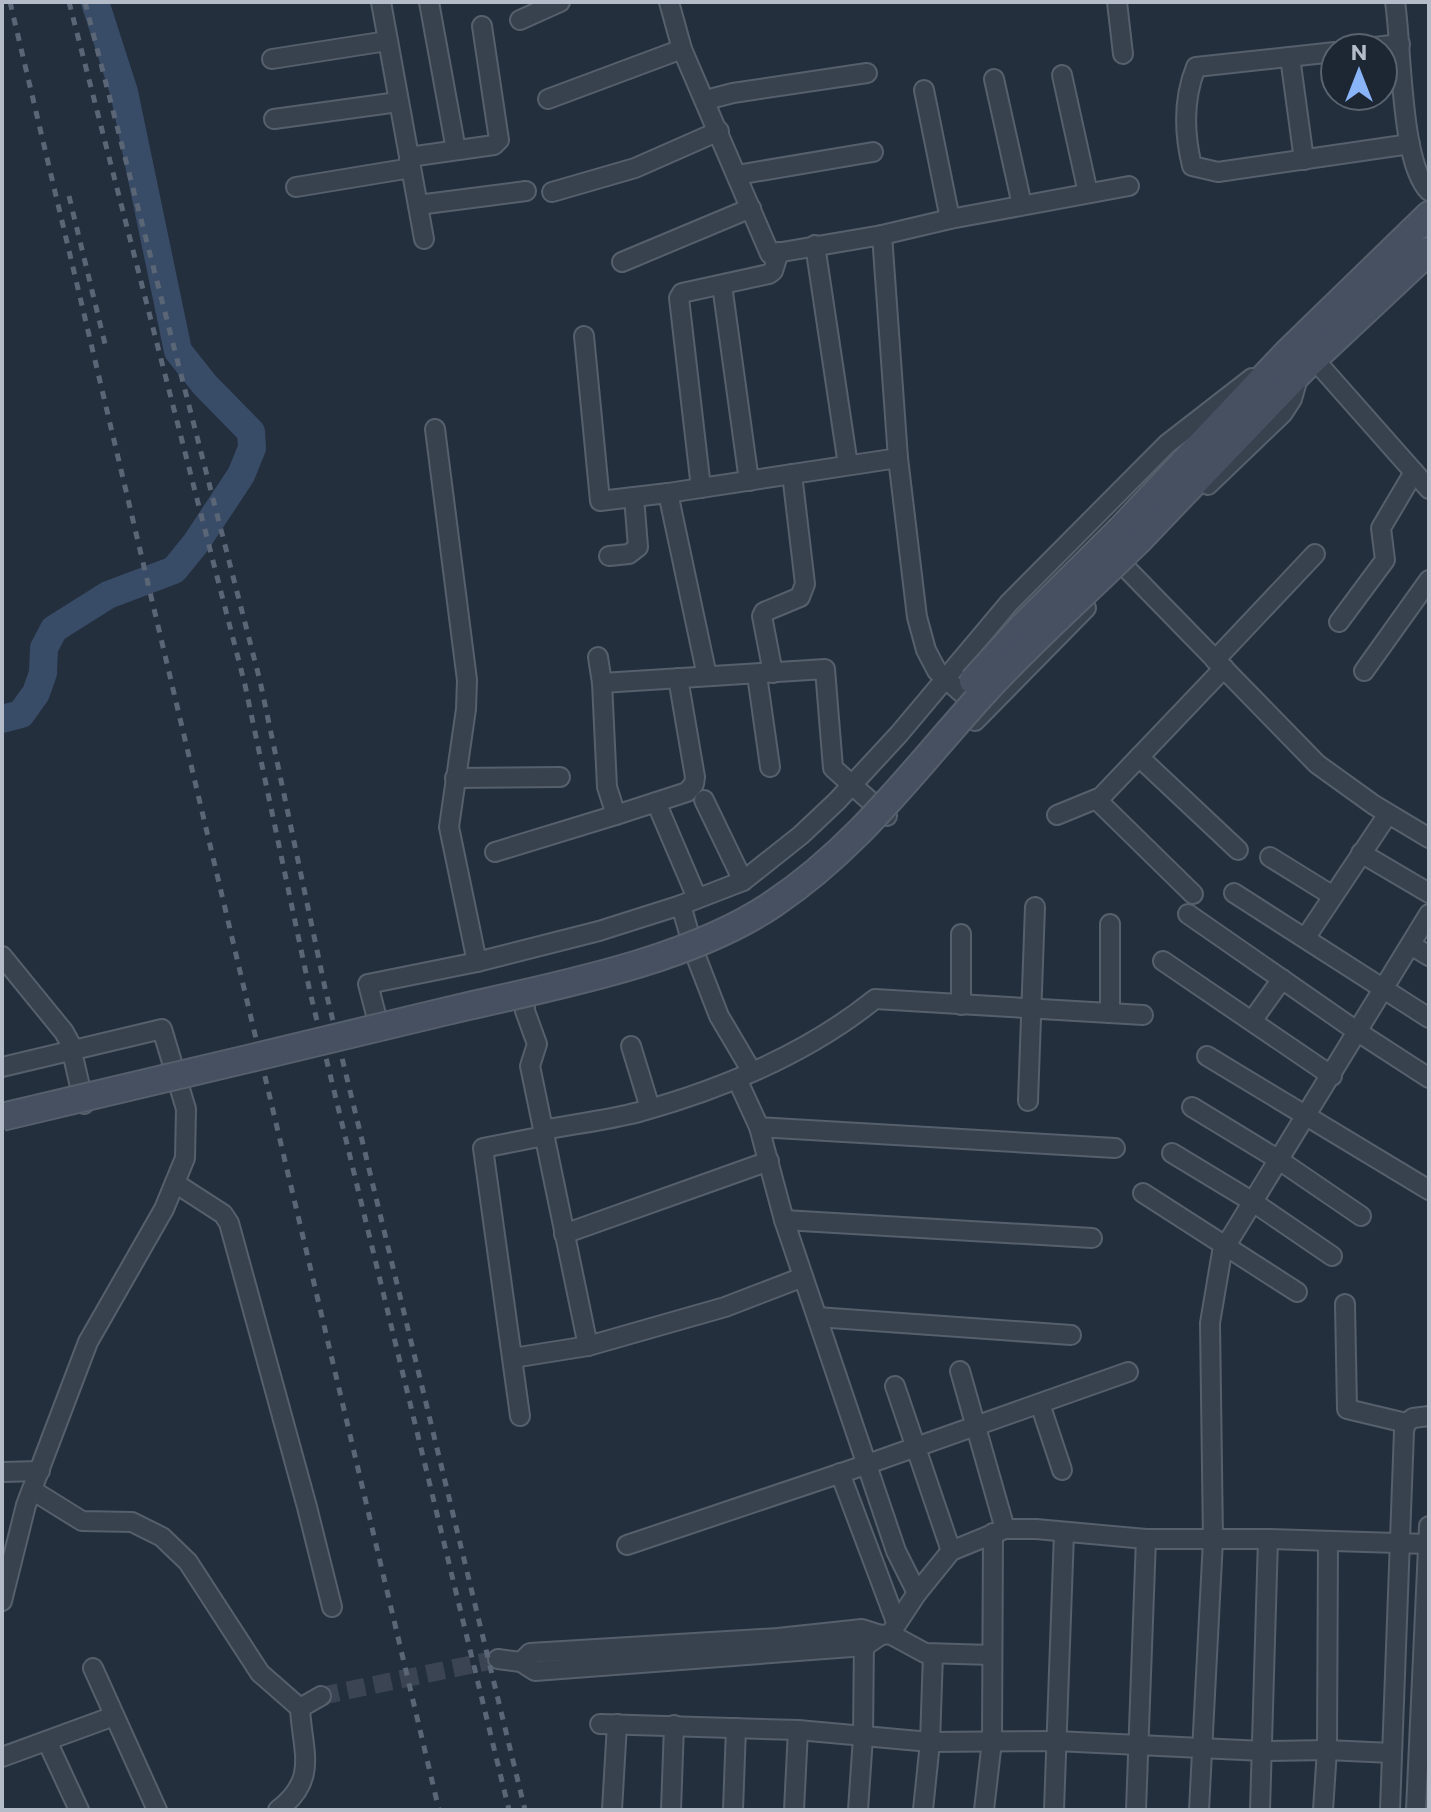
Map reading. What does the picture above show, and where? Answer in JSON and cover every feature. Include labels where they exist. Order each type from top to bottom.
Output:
[{"type":"main road","points":[[2,1117],[568,982],[672,952],[737,925],[773,904],[888,805],[987,689],[1130,535],[1302,358],[1429,215]]},
{"type":"main road","points":[[1302,358],[1429,251]]},
{"type":"main road","points":[[2,1100],[597,960],[706,925],[755,901],[823,851],[855,821],[983,669],[1130,535]]},
{"type":"street","points":[[381,2],[424,239]]},
{"type":"street","points":[[429,2],[456,150]]},
{"type":"street","points":[[520,20],[560,2]]},
{"type":"street","points":[[669,2],[682,49],[770,254],[1129,186]]},
{"type":"street","points":[[1117,2],[1123,54]]},
{"type":"street","points":[[1395,2],[1410,144],[1423,185],[1429,191]]},
{"type":"street","points":[[296,187],[456,150],[494,145],[499,140],[482,26]]},
{"type":"street","points":[[272,59],[387,41]]},
{"type":"street","points":[[548,99],[682,49]]},
{"type":"street","points":[[1319,54],[1196,67],[1188,86],[1186,141],[1192,166],[1218,172],[1410,144]]},
{"type":"street","points":[[1290,57],[1304,160]]},
{"type":"street","points":[[706,100],[733,93],[867,73]]},
{"type":"street","points":[[1062,75],[1088,193]]},
{"type":"street","points":[[994,79],[1022,205]]},
{"type":"street","points":[[924,90],[950,219]]},
{"type":"street","points":[[274,119],[398,102]]},
{"type":"street","points":[[552,192],[635,168],[719,131]]},
{"type":"street","points":[[737,175],[873,152]]},
{"type":"street","points":[[418,205],[526,191]]},
{"type":"street","points":[[622,262],[751,208]]},
{"type":"street","points":[[882,235],[898,458],[917,617],[926,650],[943,679],[983,712]]},
{"type":"street","points":[[815,245],[848,465]]},
{"type":"street","points":[[701,488],[679,298],[682,293],[769,274],[773,271],[779,252]]},
{"type":"street","points":[[722,285],[749,481]]},
{"type":"street","points":[[584,336],[600,501],[898,458]]},
{"type":"street","points":[[1302,358],[1429,489]]},
{"type":"street","points":[[1302,358],[1292,399],[1283,413],[983,712],[887,816],[825,877],[774,914],[695,954],[525,1001],[380,1030],[368,984],[477,962],[599,931],[743,881],[801,835],[853,784],[1009,603],[1167,444],[1225,397],[1302,358]]},
{"type":"street","points":[[435,429],[467,680],[450,815],[450,840],[477,962]]},
{"type":"street","points":[[1339,622],[1385,560],[1381,528],[1414,472]]},
{"type":"street","points":[[770,767],[762,616],[764,612],[800,597],[805,584],[792,474]]},
{"type":"street","points":[[668,493],[707,676]]},
{"type":"street","points":[[609,556],[629,554],[638,547],[634,497]]},
{"type":"street","points":[[1057,815],[1097,800],[1139,757],[1315,554]]},
{"type":"street","points":[[1126,568],[1317,764],[1388,814],[1429,838]]},
{"type":"street","points":[[1364,671],[1429,580]]},
{"type":"street","points":[[598,657],[607,787],[616,815]]},
{"type":"street","points":[[602,683],[825,669],[833,768],[887,816]]},
{"type":"street","points":[[495,852],[687,792],[694,784],[695,777],[678,678]]},
{"type":"street","points":[[1139,757],[1238,850]]},
{"type":"street","points":[[455,778],[560,777]]},
{"type":"street","points":[[704,800],[743,881]]},
{"type":"street","points":[[1097,800],[1193,894]]},
{"type":"street","points":[[656,802],[689,901],[695,954],[744,1075],[803,1277],[896,1551],[917,1593]]},
{"type":"street","points":[[1306,937],[1388,814]]},
{"type":"street","points":[[1361,853],[1429,893]]},
{"type":"street","points":[[1270,857],[1333,896]]},
{"type":"street","points":[[1234,893],[1429,1018]]},
{"type":"street","points":[[1028,1101],[1035,907]]},
{"type":"street","points":[[1188,914],[1429,1078]]},
{"type":"street","points":[[1199,1810],[1213,1540],[1210,1323],[1221,1261],[1226,1245],[1429,914]]},
{"type":"street","points":[[1110,924],[1110,1013]]},
{"type":"street","points":[[961,934],[961,1005]]},
{"type":"street","points":[[1411,945],[1429,956]]},
{"type":"street","points":[[2,956],[64,1032],[72,1050],[84,1104]]},
{"type":"street","points":[[1163,961],[1332,1076]]},
{"type":"street","points":[[1252,1021],[1282,979]]},
{"type":"street","points":[[520,1416],[483,1148],[650,1108],[744,1075],[851,1018],[875,999],[1143,1015]]},
{"type":"street","points":[[525,1001],[525,1011],[537,1044],[530,1066],[588,1346]]},
{"type":"street","points":[[2,1067],[162,1029],[186,1109],[185,1158],[164,1209],[88,1342],[32,1490],[2,1601]]},
{"type":"street","points":[[631,1046],[650,1108]]},
{"type":"street","points":[[1207,1056],[1429,1190]]},
{"type":"street","points":[[2,1127],[178,1082]]},
{"type":"street","points":[[1192,1107],[1279,1160],[1361,1216]]},
{"type":"street","points":[[759,1127],[1115,1148]]},
{"type":"street","points":[[1172,1153],[1253,1202],[1332,1256]]},
{"type":"street","points":[[564,1234],[769,1161]]},
{"type":"street","points":[[175,1183],[223,1214],[229,1223],[332,1607]]},
{"type":"street","points":[[1143,1193],[1297,1292]]},
{"type":"street","points":[[784,1220],[1092,1238]]},
{"type":"street","points":[[513,1358],[588,1346],[725,1307],[803,1277]]},
{"type":"street","points":[[1345,1304],[1347,1409],[1406,1423],[1413,1418],[1429,1416]]},
{"type":"street","points":[[817,1317],[1071,1335]]},
{"type":"street","points":[[960,1371],[976,1426],[999,1531],[992,1655],[992,1741],[984,1810]]},
{"type":"street","points":[[627,1545],[1128,1372]]},
{"type":"street","points":[[895,1386],[951,1551]]},
{"type":"street","points":[[1040,1404],[1062,1470]]},
{"type":"street","points":[[1390,1810],[1406,1423]]},
{"type":"street","points":[[2,1472],[40,1471]]},
{"type":"street","points":[[840,1473],[879,1633],[863,1737],[858,1810]]},
{"type":"street","points":[[32,1490],[82,1521],[132,1522],[162,1537],[188,1562],[260,1673],[300,1708],[307,1771],[296,1791],[278,1810]]},
{"type":"street","points":[[1416,1810],[1429,1526]]},
{"type":"street","points":[[879,1633],[951,1551],[999,1531],[1036,1529],[1146,1539],[1328,1541],[1428,1554]]},
{"type":"street","points":[[1054,1810],[1064,1533]]},
{"type":"street","points":[[1136,1810],[1146,1539]]},
{"type":"street","points":[[1260,1810],[1268,1539]]},
{"type":"street","points":[[1323,1810],[1327,1750],[1328,1541]]},
{"type":"street","points":[[498,1659],[521,1662],[530,1653],[757,1647],[879,1633],[933,1654],[992,1655]]},
{"type":"street","points":[[923,1810],[930,1742],[933,1654]]},
{"type":"street","points":[[93,1668],[157,1810]]},
{"type":"street","points":[[300,1708],[321,1696]]},
{"type":"street","points":[[2,1757],[114,1716]]},
{"type":"street","points":[[612,1810],[609,1724],[798,1730],[930,1742],[1056,1741],[1263,1751],[1392,1753]]},
{"type":"street","points":[[671,1810],[674,1725]]},
{"type":"street","points":[[733,1810],[736,1728]]},
{"type":"street","points":[[794,1810],[798,1730]]},
{"type":"street","points":[[47,1741],[79,1810]]},
{"type":"waterway","points":[[2,719],[21,714],[36,693],[43,673],[44,648],[54,629],[108,595],[174,570],[196,543],[241,475],[252,448],[251,432],[205,385],[178,351],[124,92],[95,2]]},
{"type":"tunnel","points":[[321,1696],[498,1659]]},
{"type":"railway","points":[[10,2],[439,1810]]},
{"type":"railway","points":[[69,2],[245,685],[310,992],[509,1810]]},
{"type":"railway","points":[[85,2],[260,681],[325,988],[525,1810]]},
{"type":"railway","points":[[69,196],[105,344]]}]
